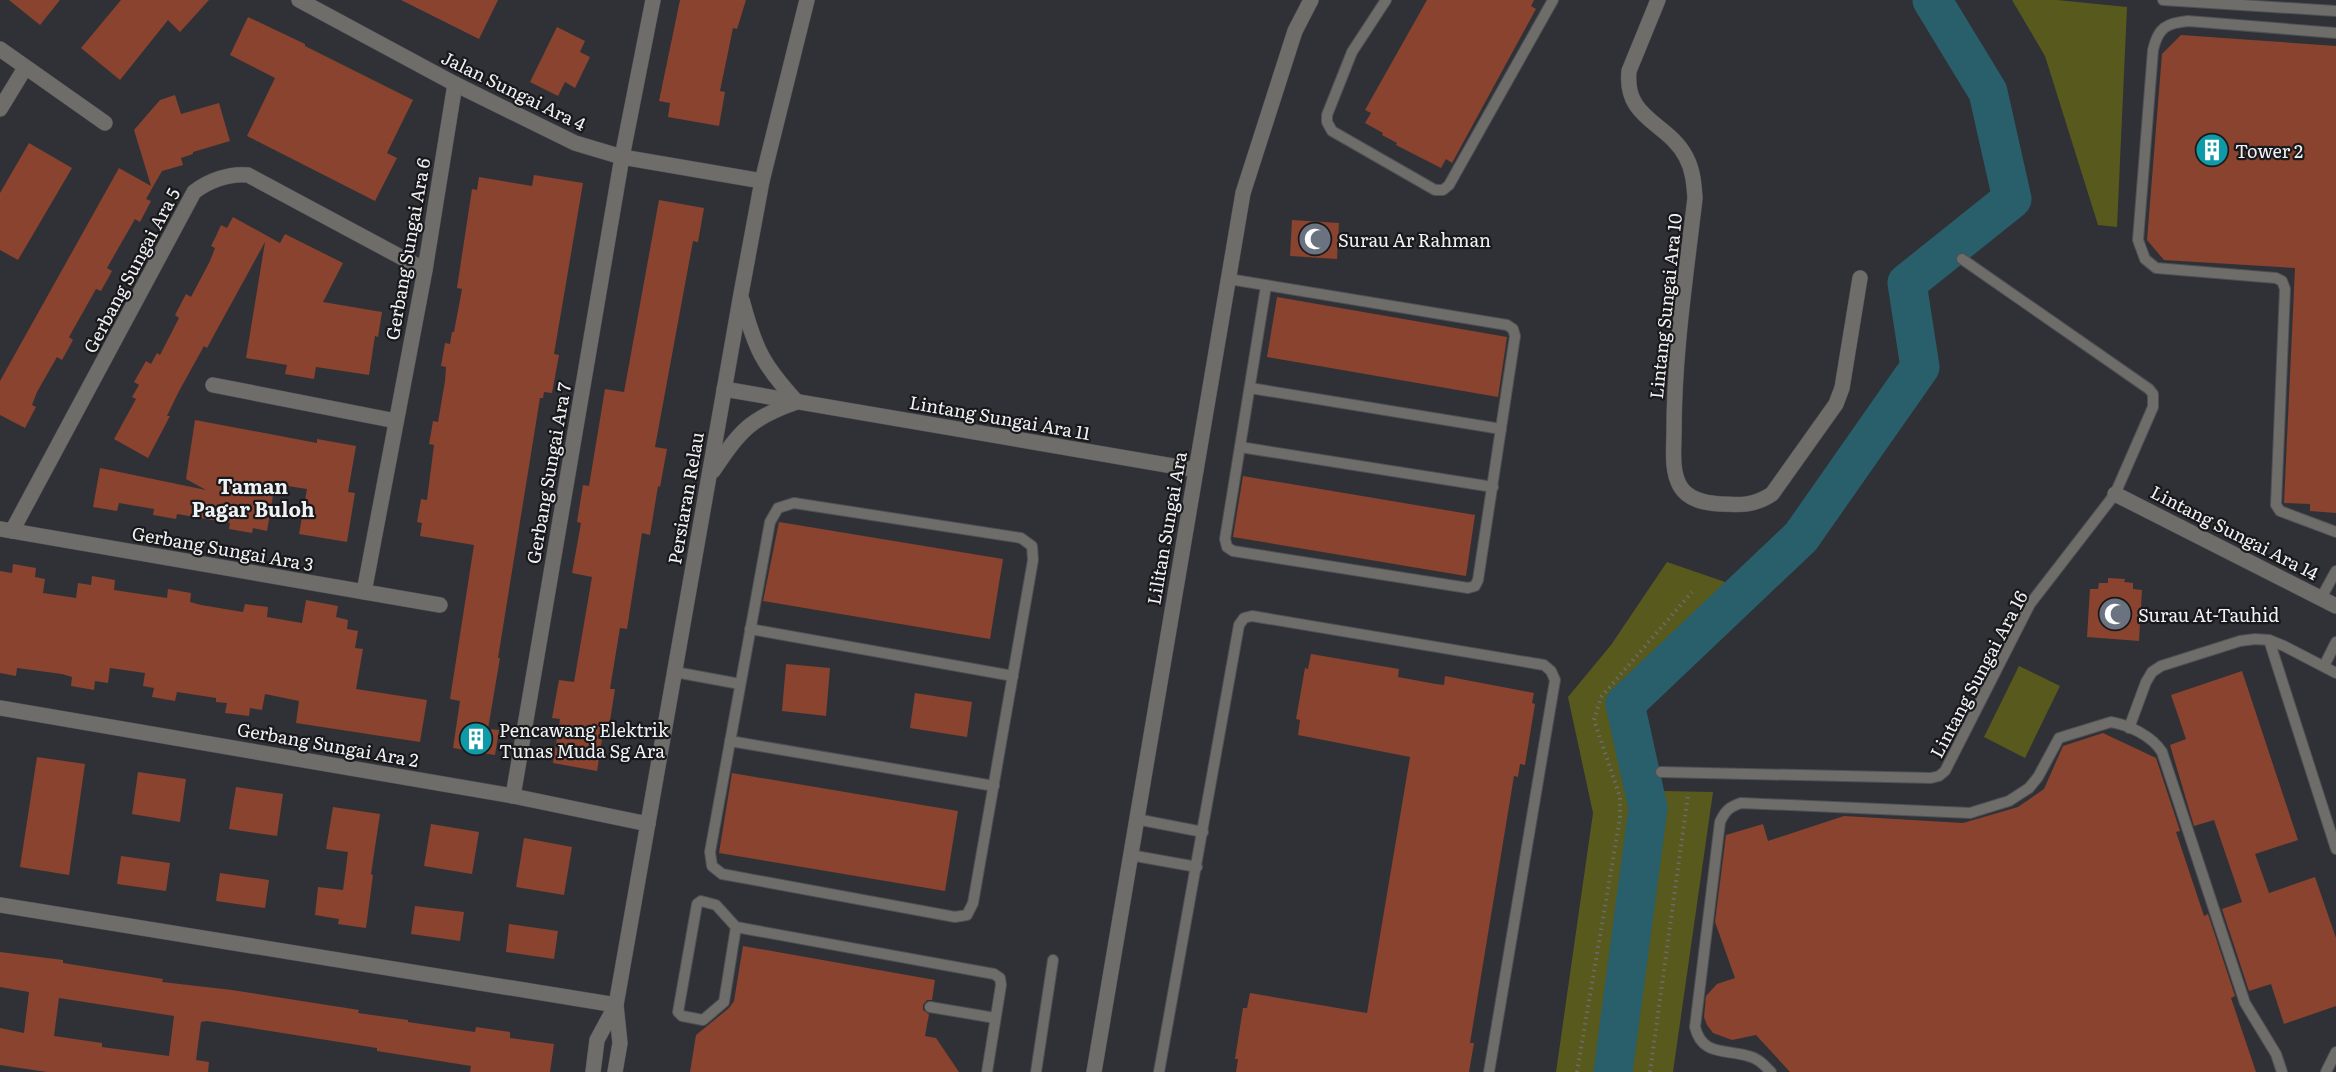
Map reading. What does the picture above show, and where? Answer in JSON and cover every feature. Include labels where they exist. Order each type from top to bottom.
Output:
[{"type":"street","name":"Jalan Sungai Ara 4","points":[[299,0],[455,84],[575,143],[622,157],[762,181]]},
{"type":"street","name":"Gerbang Sungai Ara 7","points":[[513,796],[622,157],[653,0]]},
{"type":"street","name":"Persiaran Relau","points":[[615,1072],[620,1043],[616,1005],[741,294],[762,181],[807,0]]},
{"type":"street","name":"Lilitan Sungai Ara","points":[[1094,1072],[1243,193],[1295,32],[1311,0]]},
{"type":"street","name":"Lintang Sungai Ara 10","points":[[1658,0],[1629,71],[1628,83],[1635,106],[1642,115],[1670,138],[1686,157],[1694,183],[1695,198],[1674,379],[1674,462],[1680,486],[1687,495],[1710,504],[1748,505],[1772,494],[1836,405],[1842,388],[1860,278]]},
{"type":"street","points":[[0,49],[105,123]]},
{"type":"street","points":[[0,109],[25,68]]},
{"type":"street","name":"Gerbang Sungai Ara 6","points":[[364,592],[425,270],[455,84]]},
{"type":"street","name":"Gerbang Sungai Ara 5","points":[[6,530],[194,192],[202,186],[235,174],[248,175],[425,270]]},
{"type":"street","points":[[709,477],[730,445],[747,426],[773,410],[797,402],[769,370],[758,351],[741,294]]},
{"type":"street","points":[[213,385],[396,421]]},
{"type":"street","name":"Lintang Sungai Ara 11","points":[[724,389],[1196,470]]},
{"type":"street","name":"Lintang Sungai Ara 14","points":[[2115,494],[2336,606]]},
{"type":"street","name":"Gerbang Sungai Ara 3","points":[[6,530],[440,605]]},
{"type":"street","name":"Gerbang Sungai Ara 2","points":[[0,708],[513,796],[648,824]]},
{"type":"street","points":[[0,905],[616,1005]]},
{"type":"street","name":"Persiaran Relau","points":[[592,1072],[597,1040],[616,1005]]},
{"type":"lane","points":[[1386,0],[1353,52],[1327,115],[1327,122],[1332,131],[1435,190],[1443,190],[1449,184],[1553,0]]},
{"type":"lane","points":[[2163,0],[2336,11]]},
{"type":"lane","points":[[2336,33],[2188,21],[2175,22],[2164,27],[2156,36],[2153,50],[2138,240],[2145,259],[2156,268],[2276,278],[2282,281],[2285,289],[2276,505],[2280,511],[2336,532]]},
{"type":"lane","name":"Lintang Sungai Ara 16","points":[[1661,772],[1931,778],[1939,776],[1945,771],[2031,604],[2115,494],[2153,407],[2153,394],[1962,259]]},
{"type":"lane","points":[[1229,279],[1507,325],[1513,329],[1515,336],[1493,487],[1479,580],[1475,586],[1468,588],[1233,550],[1227,547],[1225,539],[1266,286]]},
{"type":"lane","points":[[1250,388],[1501,429]]},
{"type":"lane","points":[[1240,447],[1493,487]]},
{"type":"lane","points":[[794,503],[1021,538],[1032,546],[1033,560],[1013,676],[973,903],[967,915],[955,916],[722,874],[712,866],[710,852],[750,629],[770,522],[778,508],[794,503]]},
{"type":"lane","points":[[2321,598],[2336,571]]},
{"type":"lane","points":[[1159,1072],[1239,626],[1244,618],[1252,616],[1544,664],[1551,671],[1555,680],[1489,1072]]},
{"type":"lane","points":[[750,629],[1013,676]]},
{"type":"lane","points":[[2269,640],[2336,849]]},
{"type":"lane","points":[[2129,728],[2152,672],[2161,666],[2240,641],[2269,640],[2336,673]]},
{"type":"lane","points":[[2324,666],[2336,642]]},
{"type":"lane","points":[[675,672],[740,684]]},
{"type":"lane","points":[[1771,1072],[1760,1061],[1750,1056],[1705,1046],[1697,1036],[1695,1027],[1719,822],[1724,812],[1741,803],[1970,813],[2009,801],[2029,788],[2038,777],[2059,738],[2101,723],[2119,724],[2129,728],[2152,740],[2162,752],[2245,1003],[2276,1054],[2282,1072]]},
{"type":"lane","points":[[730,741],[994,786]]},
{"type":"lane","points":[[1136,819],[1203,832]]},
{"type":"lane","points":[[1130,855],[1197,867]]},
{"type":"lane","points":[[736,927],[724,1002],[703,1020],[679,1015],[698,902],[716,905],[736,927],[994,974],[1000,978],[1001,985],[987,1072]]},
{"type":"lane","points":[[1035,1072],[1053,960]]},
{"type":"lane","points":[[930,1007],[996,1018]]},
{"type":"lane","points":[[2326,1072],[2336,1052]]},
{"type":"path","points":[[1577,1072],[1620,818],[1620,797],[1594,720],[1601,697],[1692,592]]},
{"type":"path","points":[[1650,1072],[1688,795]]},
{"type":"shaded area","points":[[2012,0],[2057,0],[2127,7],[2117,227],[2098,225],[2045,56]]},
{"type":"shaded area","points":[[1667,562],[1731,584],[1613,702],[1638,804],[1597,1072],[1556,1072],[1593,813],[1568,697],[1611,645]]},
{"type":"shaded area","points":[[2019,666],[2060,686],[2025,758],[1984,737]]},
{"type":"shaded area","points":[[1664,791],[1713,792],[1673,1072],[1629,1072]]},
{"type":"building","points":[[9,0],[60,0],[40,25]]},
{"type":"building","points":[[121,0],[209,0],[180,32],[168,20],[120,80],[81,48]]},
{"type":"building","points":[[401,0],[498,0],[479,39]]},
{"type":"building","points":[[680,0],[746,0],[737,29],[733,28],[720,91],[725,92],[719,126],[668,117],[670,103],[659,101]]},
{"type":"building","points":[[1427,0],[1534,0],[1531,6],[1536,9],[1452,163],[1446,159],[1441,168],[1396,145],[1397,143],[1382,135],[1383,133],[1365,123],[1371,113],[1365,110]]},
{"type":"building","points":[[248,17],[413,100],[387,153],[397,158],[375,201],[247,136],[275,78],[230,55]]},
{"type":"building","points":[[557,27],[585,41],[580,52],[590,57],[575,88],[565,82],[558,96],[530,82]]},
{"type":"building","points":[[2181,35],[2336,46],[2336,513],[2310,511],[2310,504],[2284,503],[2295,268],[2164,260],[2147,240],[2162,54]]},
{"type":"building","points":[[175,95],[181,114],[219,103],[230,141],[193,152],[181,158],[183,165],[162,171],[146,199],[151,201],[140,222],[135,219],[107,268],[112,271],[101,291],[96,289],[69,337],[73,340],[62,360],[57,357],[37,392],[32,405],[36,407],[25,428],[0,415],[0,381],[119,168],[151,186],[134,130],[160,100]]},
{"type":"building","points":[[29,143],[72,168],[18,260],[0,250],[0,193]]},
{"type":"building","points":[[534,175],[583,183],[554,354],[559,355],[552,393],[544,392],[543,398],[540,398],[498,658],[500,658],[488,729],[499,730],[495,755],[453,748],[460,701],[450,699],[474,545],[420,536],[422,523],[417,522],[421,499],[427,500],[434,445],[429,444],[433,421],[438,422],[445,381],[446,367],[441,366],[445,343],[450,344],[452,332],[454,332],[462,289],[457,288],[472,189],[477,190],[479,177],[532,186]]},
{"type":"building","points":[[659,200],[704,208],[698,242],[693,241],[655,447],[667,449],[660,487],[658,486],[650,535],[642,533],[627,629],[620,628],[610,689],[615,689],[609,727],[604,727],[597,771],[553,763],[560,719],[552,718],[559,680],[574,682],[592,577],[572,573],[581,523],[577,522],[583,485],[589,486],[605,389],[624,392]]},
{"type":"building","points":[[233,217],[280,243],[285,234],[343,263],[323,302],[382,312],[378,337],[375,336],[369,375],[316,367],[314,379],[285,374],[287,365],[246,358],[265,242],[207,348],[204,346],[178,393],[167,416],[170,416],[148,458],[114,439],[136,399],[132,397],[139,385],[134,382],[146,361],[151,364],[157,353],[160,355],[179,318],[175,315],[186,294],[191,297],[210,261],[215,248],[211,246],[221,225],[227,228]]},
{"type":"building","name":"Surau Ar Rahman","points":[[1292,220],[1339,223],[1337,259],[1290,256]]},
{"type":"building","points":[[1277,297],[1507,337],[1498,397],[1267,357]]},
{"type":"building","points":[[195,420],[317,443],[317,439],[356,446],[348,492],[355,493],[347,542],[299,534],[307,489],[275,484],[267,531],[253,528],[252,533],[229,529],[230,523],[177,514],[176,519],[153,515],[154,509],[119,503],[117,511],[93,507],[100,468],[206,490],[186,479]]},
{"type":"building","points":[[1243,476],[1475,515],[1466,576],[1233,537]]},
{"type":"building","points":[[779,522],[1003,559],[990,639],[763,601]]},
{"type":"building","points":[[13,564],[36,568],[35,577],[45,579],[43,593],[76,598],[78,583],[91,585],[92,576],[115,580],[114,590],[167,598],[168,589],[191,593],[190,602],[201,605],[243,612],[245,604],[268,607],[267,617],[302,623],[306,600],[338,606],[336,617],[348,620],[347,629],[358,631],[355,648],[363,649],[356,689],[427,700],[420,742],[296,723],[299,701],[265,694],[262,710],[250,708],[249,716],[225,713],[227,703],[216,702],[216,698],[177,692],[175,701],[152,697],[154,688],[143,686],[145,673],[110,668],[108,683],[95,681],[94,690],[71,686],[72,677],[62,674],[17,668],[16,676],[0,673],[0,571],[12,573]]},
{"type":"building","name":"Surau At-Tauhid","points":[[2108,578],[2125,579],[2124,582],[2133,583],[2133,589],[2142,590],[2139,641],[2087,637],[2090,589],[2098,589],[2099,583],[2108,583]]},
{"type":"building","points":[[1311,654],[1399,669],[1398,677],[1436,684],[1444,685],[1445,676],[1534,693],[1532,703],[1535,704],[1525,765],[1520,764],[1518,777],[1514,776],[1470,1043],[1474,1043],[1469,1072],[1236,1072],[1238,1059],[1235,1059],[1243,1008],[1247,1008],[1250,993],[1367,1013],[1410,757],[1298,735],[1300,720],[1296,719],[1305,668],[1308,669]]},
{"type":"building","points":[[786,664],[830,668],[826,716],[782,711]]},
{"type":"building","points":[[2242,671],[2298,840],[2255,854],[2269,893],[2315,877],[2336,938],[2336,1006],[2284,1024],[2271,984],[2249,991],[2222,909],[2242,902],[2214,820],[2194,826],[2170,745],[2186,739],[2171,695]]},
{"type":"building","points":[[915,693],[972,702],[967,737],[910,728]]},
{"type":"building","points":[[2103,733],[2156,758],[2180,831],[2176,832],[2204,916],[2208,914],[2235,996],[2231,998],[2256,1072],[1790,1072],[1756,1035],[1732,1040],[1713,1033],[1704,1017],[1706,996],[1717,984],[1735,978],[1715,922],[1726,835],[1763,824],[1768,841],[1844,816],[1963,823],[2018,807],[2044,789],[2063,746]]},
{"type":"building","points":[[37,757],[85,764],[69,875],[20,867]]},
{"type":"building","points":[[138,772],[186,779],[180,822],[132,814]]},
{"type":"building","points":[[732,773],[958,811],[945,891],[719,853]]},
{"type":"building","points":[[236,787],[283,794],[277,836],[229,829]]},
{"type":"building","points":[[333,807],[380,814],[366,928],[338,924],[339,919],[315,915],[318,887],[343,890],[348,852],[326,849]]},
{"type":"building","points":[[431,824],[479,832],[472,874],[424,866]]},
{"type":"building","points":[[524,838],[572,847],[564,895],[516,887]]},
{"type":"building","points":[[121,856],[170,863],[166,891],[117,884]]},
{"type":"building","points":[[220,873],[269,880],[265,908],[216,901]]},
{"type":"building","points":[[415,906],[464,912],[460,941],[411,934]]},
{"type":"building","points":[[509,924],[558,931],[554,959],[506,952]]},
{"type":"building","points":[[743,946],[935,980],[932,1000],[927,1000],[923,1005],[923,1010],[929,1014],[925,1036],[936,1038],[959,1072],[690,1072],[696,1035],[729,1008],[734,1001]]},
{"type":"building","points":[[0,952],[63,960],[63,963],[163,979],[162,982],[232,990],[359,1010],[358,1013],[408,1020],[408,1022],[475,1032],[476,1027],[510,1032],[510,1038],[554,1044],[550,1072],[470,1072],[471,1066],[377,1051],[377,1048],[207,1021],[201,1022],[196,1060],[209,1062],[208,1072],[47,1072],[0,1065],[0,1028],[24,1033],[29,992],[0,987]],"holes":[[[59,998],[174,1016],[169,1056],[102,1047],[102,1043],[54,1036]]]},
{"type":"waterway","points":[[1613,1072],[1648,808],[1625,704],[1801,537],[1920,367],[1907,283],[2012,199],[1988,92],[1932,0]]},
{"type":"place","name":"Tower 2","points":[[2212,150]]},
{"type":"place","name":"Surau Ar Rahman","points":[[1315,239]]},
{"type":"place","name":"Surau At-Tauhid","points":[[2115,614]]},
{"type":"place","name":"Pencawang Elektrik Tunas Muda Sg Ara","points":[[476,739]]},
{"type":"district","name":"Taman Pagar Buloh","points":[[253,496]]}]
